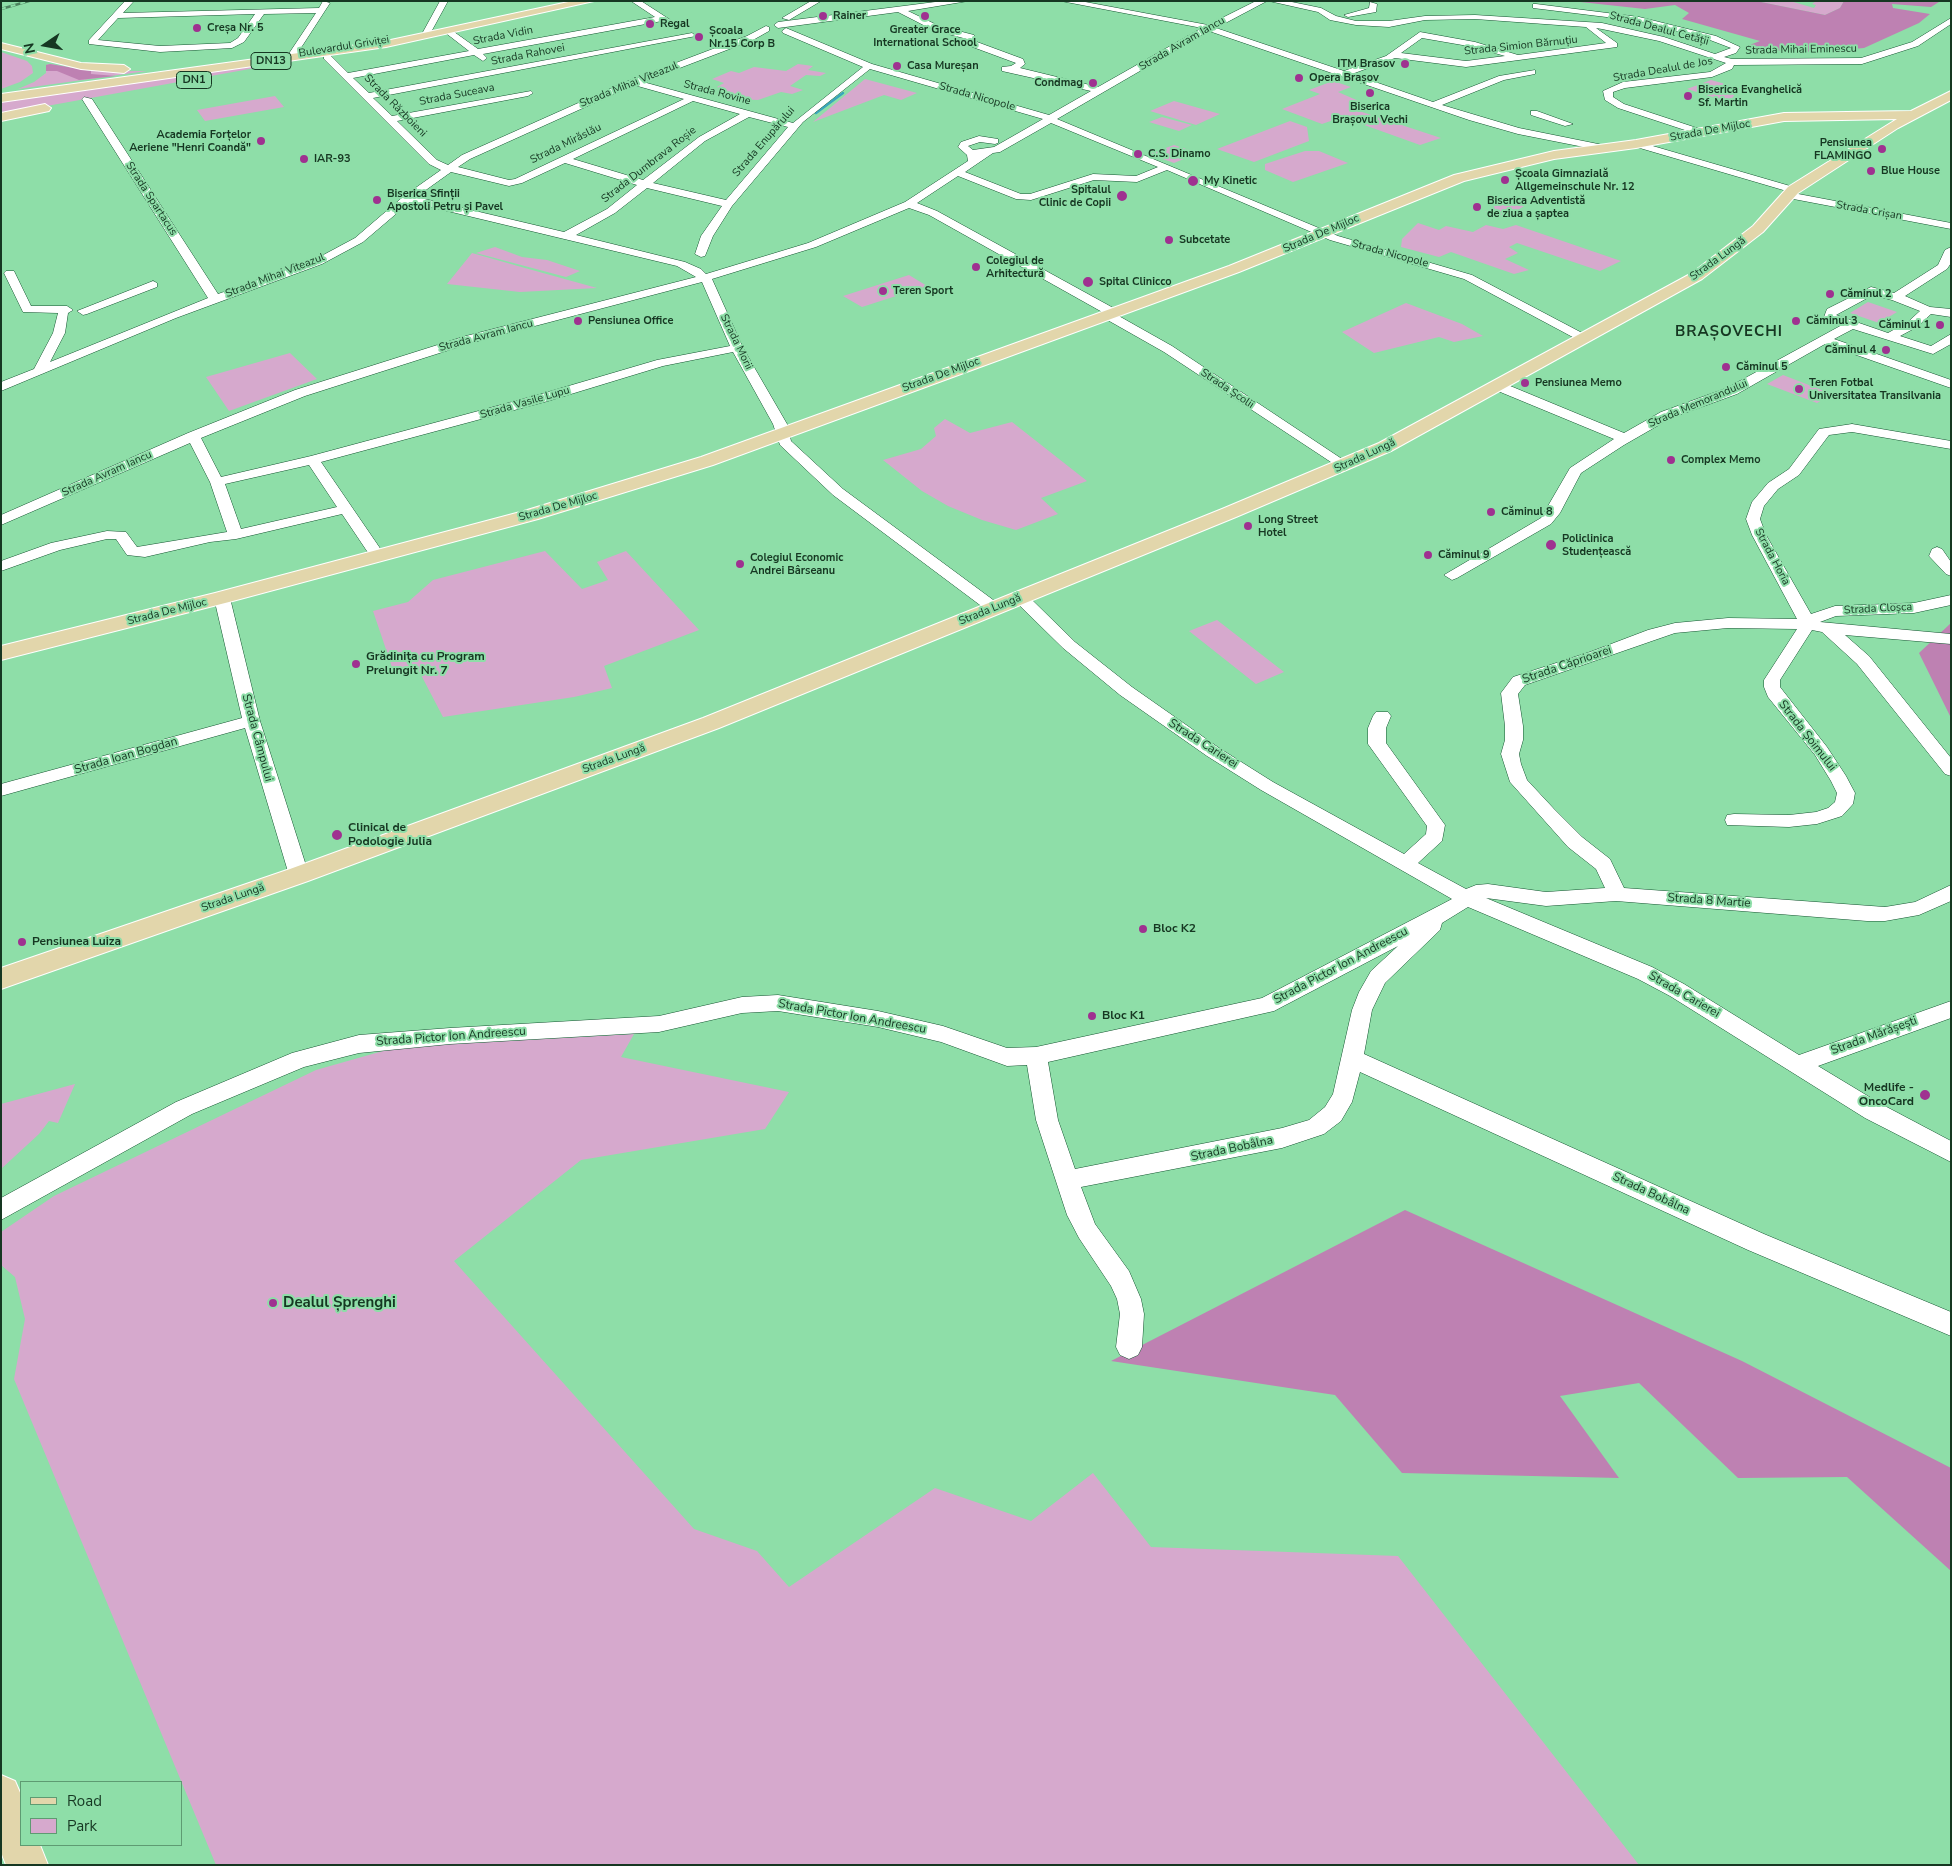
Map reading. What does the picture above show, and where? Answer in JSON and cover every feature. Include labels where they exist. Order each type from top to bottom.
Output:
[{"type":"main road","name":"Bulevardul Griviței","points":[[1,95],[292,55],[427,32],[565,1]]},
{"type":"main road","name":"Bulevardul Griviței","points":[[82,100],[327,57],[589,1]]},
{"type":"main road","name":"Bulevardul Griviței","points":[[1,95],[386,44]]},
{"type":"main road","name":"DN1","points":[[1,46],[58,61],[96,68],[150,69],[236,63]]},
{"type":"main road","points":[[1,50],[40,62],[45,67],[44,71]]},
{"type":"main road","points":[[1,95],[31,82]]},
{"type":"main road","name":"Strada Lungă","points":[[1,979],[299,875],[711,723],[1343,466],[1447,415],[1582,338],[1698,276],[1758,229],[1790,192],[1887,121],[1914,113],[1951,95]]},
{"type":"main road","points":[[1,116],[54,106]]},
{"type":"main road","name":"Strada De Mijloc","points":[[1,653],[378,557],[623,488],[782,433],[1234,269],[1459,178],[1522,162],[1796,116],[1887,121]]},
{"type":"main road","points":[[1,1795],[27,1865]]},
{"type":"street","points":[[130,1],[92,42],[160,49],[232,45],[241,40],[261,12]]},
{"type":"street","points":[[292,55],[327,1]]},
{"type":"street","points":[[427,32],[444,1]]},
{"type":"street","points":[[635,1],[717,50]]},
{"type":"street","name":"Strada Mihai Viteazul","points":[[1,387],[215,299],[293,272],[332,254],[375,228],[408,198],[448,168],[488,146],[633,82],[783,26],[817,1]]},
{"type":"street","points":[[783,26],[806,20],[903,6],[964,1]]},
{"type":"street","points":[[1065,1],[1208,28],[1433,106],[1502,127],[1604,148]]},
{"type":"street","name":"Strada Avram Iancu","points":[[1,522],[193,436],[300,393],[470,339],[705,278],[805,247],[889,215],[989,152],[996,144],[1020,136],[1102,91],[1208,28],[1263,1]]},
{"type":"street","name":"Strada Dealul Cetății","points":[[1273,1],[1320,10],[1333,18],[1349,22],[1379,24],[1475,13],[1584,24],[1626,30],[1718,56],[1732,62]]},
{"type":"street","points":[[1320,10],[1324,1]]},
{"type":"street","points":[[1333,18],[1370,11],[1375,8],[1373,4]]},
{"type":"street","points":[[903,6],[936,28],[969,36],[972,38],[971,42],[973,44],[1020,60],[1021,64],[1013,69]]},
{"type":"street","name":"Strada Dealul Cetății","points":[[1536,6],[1639,19],[1736,46],[1733,51],[1718,56]]},
{"type":"street","points":[[116,16],[321,10]]},
{"type":"street","name":"Strada Vidin","points":[[347,76],[663,18]]},
{"type":"street","name":"Strada Mihai Eminescu","points":[[1732,62],[1862,61],[1915,44],[1951,20]]},
{"type":"street","name":"Strada Simion Bărnuțiu","points":[[1394,55],[1455,64],[1614,45],[1584,24]]},
{"type":"street","name":"Strada Mihai Viteazul","points":[[750,38],[783,26]]},
{"type":"street","name":"Strada Nicopole","points":[[783,26],[869,66],[1049,119],[1246,199],[1322,234],[1468,277],[1582,338]]},
{"type":"street","points":[[450,32],[501,72]]},
{"type":"street","points":[[1344,74],[1394,55],[1414,37],[1424,35],[1475,44],[1517,58]]},
{"type":"street","name":"Strada Rahovei","points":[[368,96],[698,39]]},
{"type":"street","name":"Strada Războieni","points":[[327,57],[433,162],[448,168]]},
{"type":"street","name":"Strada Dealul de Jos","points":[[1700,132],[1621,106],[1608,98],[1608,91],[1623,86],[1712,74],[1731,66],[1732,62]]},
{"type":"street","name":"Strada Enupărului","points":[[700,254],[707,236],[728,204],[794,126],[812,108],[869,66]]},
{"type":"street","points":[[1001,70],[1013,69],[1102,91]]},
{"type":"street","name":"Strada Suceava","points":[[391,119],[530,95],[501,72]]},
{"type":"street","points":[[1433,106],[1502,78],[1532,72]]},
{"type":"street","name":"Strada Rovine","points":[[633,82],[794,126]]},
{"type":"street","name":"Strada Mirăslău","points":[[448,168],[512,182],[691,99]]},
{"type":"street","name":"Strada Spartacus","points":[[82,100],[215,299]]},
{"type":"street","points":[[545,108],[555,116]]},
{"type":"street","points":[[1547,108],[1530,114],[1568,124]]},
{"type":"street","name":"Strada Dumbrava Roșie","points":[[566,236],[611,210],[702,139],[747,114]]},
{"type":"street","points":[[1548,137],[1559,128],[1579,119]]},
{"type":"street","points":[[973,162],[972,156],[963,146],[967,142],[979,139],[996,144]]},
{"type":"street","name":"Strada Crișan","points":[[1636,144],[1790,192],[1951,226]]},
{"type":"street","points":[[967,150],[989,152]]},
{"type":"street","points":[[563,159],[645,184],[728,204]]},
{"type":"street","points":[[956,172],[1020,197],[1031,196],[1093,177],[1107,176],[1138,179],[1166,167]]},
{"type":"street","points":[[408,198],[680,264],[697,271],[705,278]]},
{"type":"street","name":"Strada Școlii","points":[[909,204],[933,213],[1110,314],[1168,350],[1343,466]]},
{"type":"street","points":[[1896,297],[1943,267],[1951,250]]},
{"type":"street","points":[[10,272],[27,309],[65,312],[74,316],[153,285]]},
{"type":"street","name":"Strada Morii","points":[[705,278],[737,348],[780,424],[785,442],[838,492],[994,608]]},
{"type":"street","points":[[1951,313],[1928,310],[1896,297],[1871,291],[1831,312],[1830,317],[1851,326],[1933,350],[1951,338]]},
{"type":"street","points":[[1889,336],[1913,324],[1926,314],[1928,310]]},
{"type":"street","points":[[38,371],[59,334],[65,312]]},
{"type":"street","name":"Strada Memorandului","points":[[1452,576],[1546,521],[1553,513],[1575,471],[1624,438],[1674,411],[1732,391],[1851,326]]},
{"type":"street","points":[[1824,340],[1951,384]]},
{"type":"street","name":"Strada Vasile Lupu","points":[[217,482],[312,460],[543,398],[661,363],[737,348]]},
{"type":"street","points":[[1498,386],[1624,438]]},
{"type":"street","name":"Strada Horia","points":[[1808,624],[1759,535],[1753,519],[1757,505],[1773,486],[1794,472],[1824,432],[1830,430],[1852,428],[1951,445]]},
{"type":"street","points":[[193,436],[217,482],[236,535]]},
{"type":"street","points":[[312,460],[378,557]]},
{"type":"street","points":[[1,566],[56,546],[112,534],[121,534],[132,552],[145,552],[210,538],[236,535],[347,509]]},
{"type":"street","points":[[1937,552],[1936,556],[1951,570]]},
{"type":"street","name":"Strada Câmpului","points":[[222,598],[251,720],[299,875]]},
{"type":"street","name":"Strada Carierei","points":[[1021,598],[1090,663],[1177,727],[1268,786],[1466,898],[1645,973],[1704,1005],[1873,1111],[1951,1152]]},
{"type":"street","name":"Strada Cloșca","points":[[1808,624],[1818,616],[1835,612],[1908,609],[1951,600]]},
{"type":"street","name":"Strada Căprioarei","points":[[1616,894],[1603,864],[1575,842],[1520,782],[1510,754],[1514,740],[1510,689],[1519,681],[1531,676],[1596,656],[1654,633],[1675,628],[1728,623],[1808,624]]},
{"type":"street","points":[[1808,624],[1828,630],[1951,639]]},
{"type":"street","name":"Strada Șoimului","points":[[1734,820],[1789,821],[1817,818],[1835,812],[1844,804],[1846,793],[1840,780],[1772,688],[1772,680],[1808,624]]},
{"type":"street","points":[[1828,630],[1863,660],[1951,770]]},
{"type":"street","points":[[1382,716],[1377,728],[1378,744],[1436,825],[1435,836],[1405,864]]},
{"type":"street","name":"Strada Ioan Bogdan","points":[[1,790],[251,720]]},
{"type":"street","name":"Strada 8 Martie","points":[[1466,898],[1476,892],[1546,899],[1616,894],[1885,914],[1919,908],[1951,892]]},
{"type":"street","name":"Strada Pictor Ion Andreescu","points":[[1,1210],[184,1108],[292,1062],[359,1044],[450,1036],[659,1024],[742,1005],[778,1002],[878,1019],[942,1034],[1007,1056],[1036,1056],[1267,1005],[1448,910],[1466,898]]},
{"type":"street","name":"Strada Bobâlna","points":[[1067,1180],[1282,1138],[1316,1127],[1334,1114],[1344,1096],[1362,1010],[1369,992],[1378,977],[1448,910]]},
{"type":"street","name":"Strada Mărășești","points":[[1798,1064],[1951,1009]]},
{"type":"street","points":[[1036,1056],[1047,1120],[1067,1180],[1087,1231],[1120,1279],[1129,1298],[1132,1314],[1129,1347]]},
{"type":"street","name":"Strada Bobâlna","points":[[1353,1059],[1756,1242],[1951,1324]]},
{"type":"green space","points":[[1756,1],[1790,1],[1814,8],[1816,5],[1812,4],[1816,1],[1844,1],[1840,8],[1825,15]]},
{"type":"green space","points":[[1,52],[27,61],[32,66],[33,73],[20,82],[1,89]]},
{"type":"green space","points":[[326,55],[3,114],[1,114],[1,101]]},
{"type":"green space","points":[[50,64],[91,71],[147,71],[18,89],[34,82],[46,73],[46,65]]},
{"type":"green space","points":[[798,64],[813,66],[808,70],[826,73],[820,76],[806,75],[790,86],[803,90],[792,94],[781,92],[758,100],[739,99],[725,95],[726,91],[717,87],[724,83],[712,79],[731,71],[739,73],[754,67],[786,71]]},
{"type":"green space","points":[[865,79],[917,93],[901,100],[884,95],[813,122]]},
{"type":"green space","points":[[1711,80],[1740,88],[1729,102],[1687,89]]},
{"type":"green space","points":[[1333,81],[1351,87],[1338,92],[1368,105],[1356,110],[1441,138],[1420,145],[1342,117],[1322,124],[1282,109],[1320,94],[1309,90]]},
{"type":"green space","points":[[275,96],[284,107],[205,121],[197,110]]},
{"type":"green space","points":[[1174,101],[1220,114],[1196,125],[1150,111]]},
{"type":"green space","points":[[1162,117],[1192,125],[1179,131],[1149,122]]},
{"type":"green space","points":[[1290,121],[1307,127],[1309,141],[1254,162],[1217,149]]},
{"type":"green space","points":[[1174,145],[1198,153],[1174,163],[1149,154]]},
{"type":"green space","points":[[1305,151],[1319,151],[1348,163],[1293,182],[1265,170],[1265,164]]},
{"type":"green space","points":[[1509,197],[1529,203],[1505,218],[1485,212]]},
{"type":"green space","points":[[1418,223],[1439,230],[1446,226],[1473,232],[1486,225],[1503,229],[1516,225],[1621,261],[1600,271],[1517,243],[1509,247],[1518,253],[1505,259],[1529,270],[1514,274],[1451,252],[1439,257],[1401,247],[1402,239]]},
{"type":"green space","points":[[495,247],[522,257],[547,260],[580,271],[566,277],[476,253]]},
{"type":"green space","points":[[472,253],[597,288],[520,292],[447,284]]},
{"type":"green space","name":"Teren Sport","points":[[909,275],[927,286],[862,307],[843,296]]},
{"type":"green space","points":[[1868,302],[1897,312],[1879,323],[1850,313]]},
{"type":"green space","points":[[1406,303],[1462,324],[1483,336],[1454,342],[1439,337],[1374,353],[1342,332]]},
{"type":"green space","points":[[290,353],[317,379],[229,411],[206,377]]},
{"type":"green space","name":"Teren Fotbal Universitatea Transilvania","points":[[1783,375],[1832,394],[1817,403],[1767,384]]},
{"type":"green space","points":[[945,419],[970,433],[1012,422],[1087,481],[1041,498],[1058,514],[1016,530],[982,520],[948,506],[922,491],[883,460],[921,449],[936,436],[934,428]]},
{"type":"green space","points":[[545,551],[582,589],[608,580],[597,562],[626,551],[699,630],[604,666],[612,688],[574,697],[443,717],[419,671],[394,673],[373,611],[408,602],[433,580]]},
{"type":"green space","points":[[1217,620],[1284,672],[1256,684],[1189,631]]},
{"type":"green space","points":[[634,1034],[621,1057],[789,1092],[765,1129],[581,1160],[454,1261],[694,1529],[757,1551],[789,1587],[935,1488],[1031,1521],[1093,1473],[1151,1547],[1398,1556],[1639,1865],[216,1865],[14,1379],[25,1319],[15,1277],[1,1265],[1,1232],[54,1196],[316,1070],[397,1047]]},
{"type":"green space","points":[[75,1084],[58,1123],[49,1121],[39,1134],[1,1169],[1,1104]]},
{"type":"shaded area","points":[[1571,1],[1756,1],[1825,15],[1840,8],[1844,1],[1939,2],[1931,7],[1892,4],[1893,8],[1930,14],[1919,23],[1864,48],[1819,52],[1755,50],[1747,46],[1760,41],[1682,19],[1689,13],[1675,5],[1645,9]]},
{"type":"shaded area","points":[[50,64],[91,71],[91,74],[116,76],[79,80],[57,71],[46,71],[46,65]]},
{"type":"shaded area","points":[[1951,623],[1951,718],[1919,653]]},
{"type":"shaded area","points":[[1405,1210],[1742,1361],[1951,1468],[1951,1571],[1847,1477],[1738,1478],[1639,1383],[1560,1396],[1619,1478],[1402,1473],[1335,1395],[1111,1361]]},
{"type":"waterway","points":[[816,113],[843,93]]},
{"type":"railway","points":[[1,9],[29,1]]},
{"type":"place","name":"Rainer","points":[[823,16]]},
{"type":"place","name":"Greater Grace International School","points":[[925,16]]},
{"type":"place","name":"Regal","points":[[650,24]]},
{"type":"place","name":"Creșa Nr. 5","points":[[197,28]]},
{"type":"place","name":"Școala Nr.15 Corp B","points":[[699,37]]},
{"type":"place","name":"ITM Brasov","points":[[1405,64]]},
{"type":"place","name":"Casa Mureșan","points":[[897,66]]},
{"type":"place","name":"Opera Brașov","points":[[1299,78]]},
{"type":"place","name":"Condmag","points":[[1093,83]]},
{"type":"place","name":"Biserica Brașovul Vechi","points":[[1370,93]]},
{"type":"place","name":"Biserica Evanghelică Sf. Martin","points":[[1688,96]]},
{"type":"place","name":"Academia Forțelor Aeriene \"Henri Coandă\"","points":[[261,141]]},
{"type":"place","name":"Pensiunea FLAMINGO","points":[[1882,149]]},
{"type":"place","name":"C.S. Dinamo","points":[[1138,154]]},
{"type":"place","name":"IAR-93","points":[[304,159]]},
{"type":"place","name":"Blue House","points":[[1871,171]]},
{"type":"place","name":"Școala Gimnazială Allgemeinschule Nr. 12","points":[[1505,180]]},
{"type":"place","name":"My Kinetic","points":[[1193,181]]},
{"type":"place","name":"Spitalul Clinic de Copii","points":[[1122,196]]},
{"type":"place","name":"Biserica Sfinții Apostoli Petru și Pavel","points":[[377,200]]},
{"type":"place","name":"Biserica Adventistă de ziua a șaptea","points":[[1477,207]]},
{"type":"place","name":"Subcetate","points":[[1169,240]]},
{"type":"place","name":"Colegiul de Arhitectură","points":[[976,267]]},
{"type":"place","name":"Spital Clinicco","points":[[1088,282]]},
{"type":"place","name":"Teren Sport","points":[[883,291]]},
{"type":"place","name":"Căminul 2","points":[[1830,294]]},
{"type":"place","name":"Pensiunea Office","points":[[578,321]]},
{"type":"place","name":"Căminul 3","points":[[1796,321]]},
{"type":"place","name":"Căminul 1","points":[[1940,325]]},
{"type":"place","name":"Căminul 4","points":[[1886,350]]},
{"type":"place","name":"Căminul 5","points":[[1726,367]]},
{"type":"place","name":"Pensiunea Memo","points":[[1525,383]]},
{"type":"place","name":"Teren Fotbal Universitatea Transilvania","points":[[1799,389]]},
{"type":"place","name":"Complex Memo","points":[[1671,460]]},
{"type":"place","name":"Căminul 8","points":[[1491,512]]},
{"type":"place","name":"Long Street Hotel","points":[[1248,526]]},
{"type":"place","name":"Policlinica Studențească","points":[[1551,545]]},
{"type":"place","name":"Căminul 9","points":[[1428,555]]},
{"type":"place","name":"Colegiul Economic Andrei Bârseanu","points":[[740,564]]},
{"type":"place","name":"Grădinița cu Program Prelungit Nr. 7","points":[[356,664]]},
{"type":"place","name":"Clinical de Podologie Julia","points":[[337,835]]},
{"type":"place","name":"Bloc K2","points":[[1143,929]]},
{"type":"place","name":"Pensiunea Luiza","points":[[22,942]]},
{"type":"place","name":"Bloc K1","points":[[1092,1016]]},
{"type":"place","name":"Medlife - OncoCard","points":[[1925,1095]]},
{"type":"place","name":"Dealul Șprenghi","points":[[273,1303]]},
{"type":"district","name":"BRAȘOVECHI","points":[[1729,332]]}]
